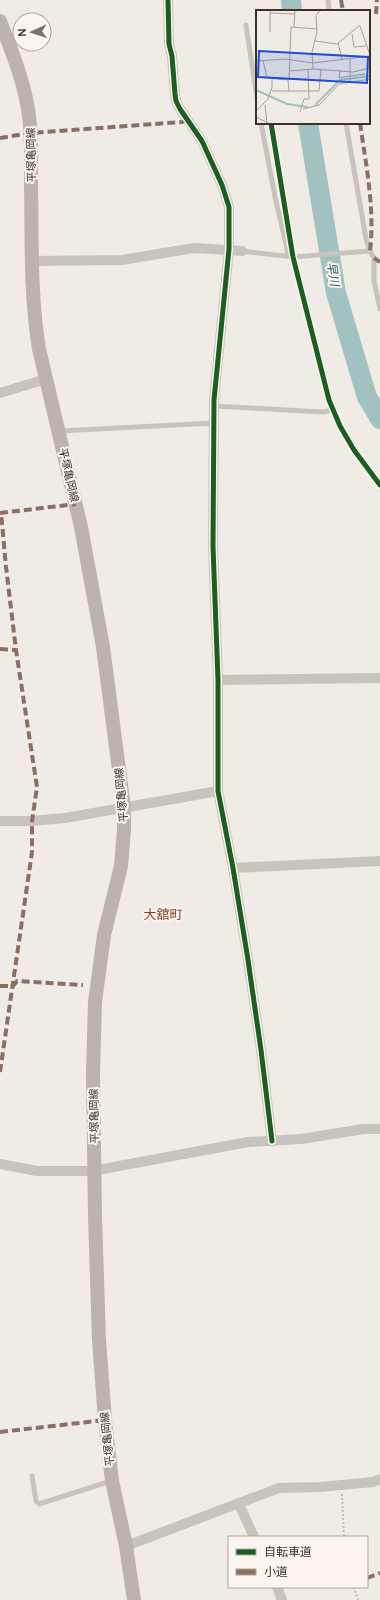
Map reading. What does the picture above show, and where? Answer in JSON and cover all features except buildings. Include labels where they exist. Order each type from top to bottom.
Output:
[{"type":"main road","name":"平塚亀岡線","points":[[0,21],[22,78],[29,118],[31,138],[32,261],[35,320],[46,379],[81,527],[101,639],[124,808],[121,866],[104,935],[95,1002],[93,1073],[94,1171],[99,1340],[105,1420],[112,1481],[126,1546],[134,1600]]},
{"type":"street","points":[[168,0],[169,44],[172,56],[174,94],[180,109],[202,141],[228,200],[230,237],[214,406],[213,546],[218,680],[218,791],[233,868],[261,1050],[272,1141]]},
{"type":"street","points":[[32,261],[122,260],[194,248],[242,251]]},
{"type":"street","points":[[0,393],[46,379]]},
{"type":"street","points":[[218,680],[380,678]]},
{"type":"street","points":[[0,821],[32,821],[65,818],[218,791]]},
{"type":"street","points":[[233,868],[380,861]]},
{"type":"street","points":[[0,1164],[37,1171],[94,1171],[248,1142],[301,1139],[364,1129],[380,1129]]},
{"type":"street","points":[[126,1546],[278,1488],[320,1487],[374,1482],[380,1478]]},
{"type":"street","points":[[239,1504],[254,1536]]},
{"type":"street","points":[[277,1588],[282,1600]]},
{"type":"lane","points":[[328,0],[329,10]]},
{"type":"lane","points":[[246,25],[256,91]]},
{"type":"lane","points":[[214,406],[323,412],[333,410],[318,358],[293,257],[286,244],[275,197],[261,124]]},
{"type":"lane","points":[[346,124],[368,251],[374,258],[374,281],[380,309]]},
{"type":"lane","points":[[242,251],[293,257],[368,251]]},
{"type":"lane","points":[[58,431],[214,423]]},
{"type":"lane","points":[[32,1476],[36,1500],[39,1504],[112,1481]]},
{"type":"path","points":[[341,1485],[344,1536]]},
{"type":"path","points":[[354,1588],[358,1600]]},
{"type":"waterway","name":"早川","points":[[291,0],[292,10]]},
{"type":"waterway","name":"早川","points":[[308,124],[336,293],[367,397],[380,419]]},
{"type":"marked path","points":[[341,0],[343,10]]},
{"type":"marked path","points":[[376,14],[377,0]]},
{"type":"marked path","points":[[0,138],[31,133],[182,122],[187,119]]},
{"type":"marked path","points":[[360,124],[371,203],[370,251]]},
{"type":"marked path","points":[[374,258],[380,262]]},
{"type":"marked path","points":[[0,513],[76,504]]},
{"type":"marked path","points":[[0,1072],[32,852],[32,821],[37,787],[16,650],[1,512]]},
{"type":"marked path","points":[[0,649],[16,650]]},
{"type":"marked path","points":[[0,986],[13,986],[17,981],[83,985]]},
{"type":"marked path","points":[[0,1432],[105,1420]]},
{"type":"marked path","points":[[368,1578],[380,1573]]},
{"type":"cycle path","points":[[168,0],[169,44],[172,56],[176,101],[202,141],[222,185],[229,207],[229,249],[214,400],[213,546],[218,680],[218,791],[233,868],[248,960],[272,1141]]},
{"type":"cycle path","points":[[271,124],[293,257],[329,400],[340,426],[354,450],[380,485]]},
{"type":"district","name":"大舘町","points":[[163,914]]}]
